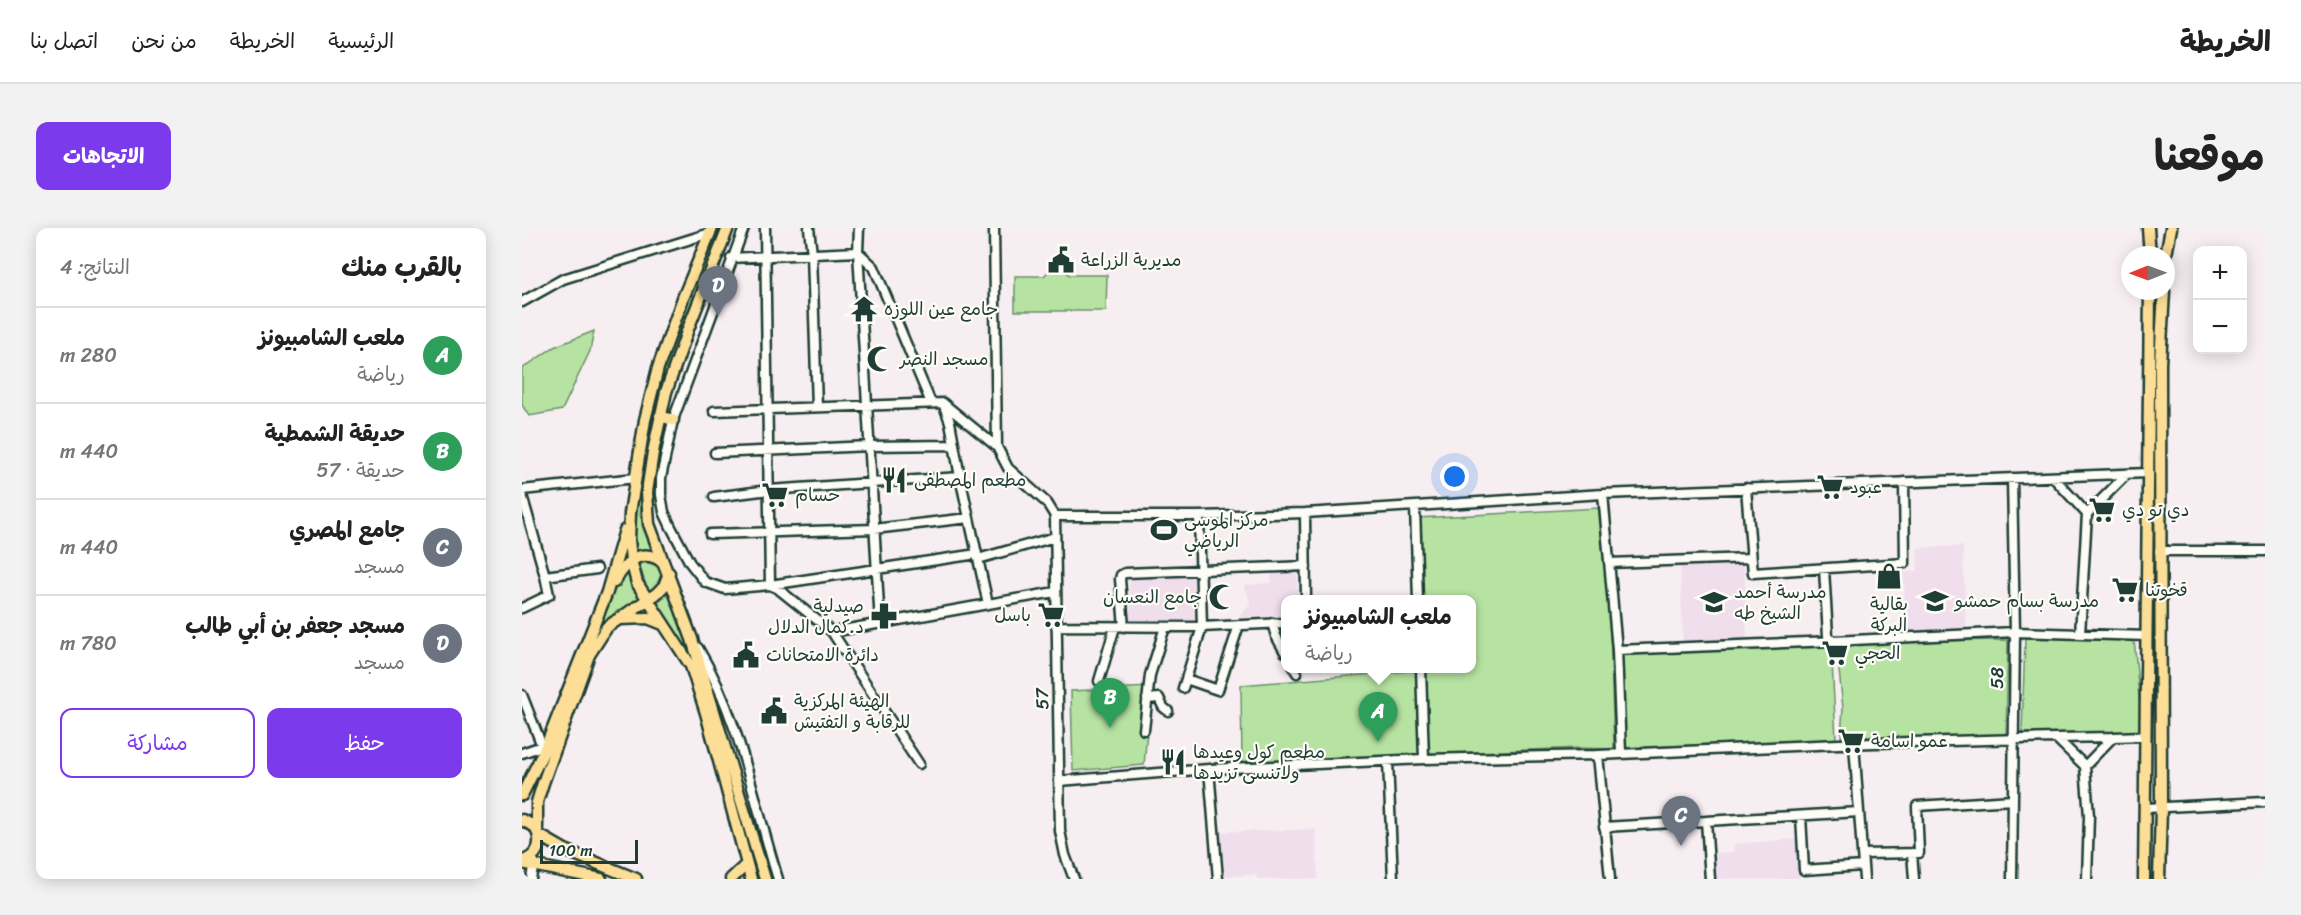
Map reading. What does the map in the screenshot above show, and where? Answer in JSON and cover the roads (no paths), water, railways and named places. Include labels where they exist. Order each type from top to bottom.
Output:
[{"type":"main road","points":[[728,228],[688,329],[660,416],[647,492],[649,524],[692,639],[765,879]]},
{"type":"main road","points":[[2148,228],[2149,246]]},
{"type":"main road","points":[[2168,246],[2171,228]]},
{"type":"main road","points":[[522,795],[607,592],[630,513],[645,420],[658,368],[683,298],[711,231]]},
{"type":"main road","points":[[2144,879],[2150,300]]},
{"type":"main road","points":[[2159,879],[2161,808],[2160,364],[2164,300]]},
{"type":"main road","points":[[660,416],[673,420]]},
{"type":"main road","points":[[630,513],[631,560],[637,583],[691,666],[752,879]]},
{"type":"main road","points":[[2147,535],[2159,535]]},
{"type":"main road","points":[[607,592],[623,567],[631,560],[654,555],[663,562]]},
{"type":"main road","points":[[522,862],[532,857],[537,851],[537,802],[589,655],[607,627],[664,586],[669,573]]},
{"type":"main road","points":[[620,619],[648,618],[664,624]]},
{"type":"main road","points":[[522,820],[564,850],[636,879]]},
{"type":"main road","points":[[522,862],[602,879]]},
{"type":"main road","points":[[731,879],[747,864]]},
{"type":"street","points":[[744,228],[673,420],[661,478],[661,495],[667,520],[690,563],[705,582],[720,588],[770,585],[977,557],[1055,537]]},
{"type":"street","points":[[765,228],[770,585]]},
{"type":"street","points":[[809,228],[812,254],[817,407]]},
{"type":"street","points":[[859,228],[858,252],[880,624]]},
{"type":"street","points":[[994,228],[997,447]]},
{"type":"street","points":[[522,302],[563,279],[711,231]]},
{"type":"street","points":[[731,258],[858,252],[874,267],[931,403]]},
{"type":"street","points":[[943,403],[950,422],[988,604]]},
{"type":"street","points":[[714,411],[943,403],[997,447],[1008,468],[1047,503],[1055,516],[1305,513],[1603,494],[2148,473]]},
{"type":"street","points":[[715,453],[869,446],[953,445]]},
{"type":"street","points":[[2080,634],[2087,514],[2127,474]]},
{"type":"street","points":[[714,497],[769,490],[872,485],[960,477]]},
{"type":"street","points":[[2053,477],[2087,514]]},
{"type":"street","points":[[522,490],[636,478]]},
{"type":"street","name":"58","points":[[2012,478],[2015,632],[2012,879]]},
{"type":"street","points":[[1746,488],[1753,573],[1905,563],[1904,482]]},
{"type":"street","points":[[1603,494],[1617,650],[1621,753]]},
{"type":"street","points":[[522,495],[549,595],[522,608]]},
{"type":"street","points":[[1415,507],[1418,595]]},
{"type":"street","points":[[1305,513],[1306,595]]},
{"type":"street","name":"57","points":[[1055,516],[1060,831],[1074,879]]},
{"type":"street","points":[[1199,516],[1202,627],[1185,683],[1218,690],[1239,625]]},
{"type":"street","points":[[710,534],[874,529],[969,518]]},
{"type":"street","points":[[2159,551],[2265,551]]},
{"type":"street","points":[[1609,563],[1752,558]]},
{"type":"street","points":[[1099,681],[1119,627],[1121,575],[1125,573],[1306,566]]},
{"type":"street","points":[[545,576],[597,569]]},
{"type":"street","points":[[1824,569],[1828,636],[1833,641]]},
{"type":"street","points":[[770,585],[785,592],[832,632],[919,764]]},
{"type":"street","points":[[832,632],[1055,592]]},
{"type":"street","points":[[1272,623],[1281,645]]},
{"type":"street","points":[[1056,626],[1202,627],[1281,623]]},
{"type":"street","points":[[1144,730],[1150,675],[1166,627]]},
{"type":"street","points":[[1617,650],[2015,632],[2147,636]]},
{"type":"street","points":[[692,639],[721,692],[778,879]]},
{"type":"street","points":[[1421,673],[1425,759]]},
{"type":"street","points":[[522,694],[543,749],[522,753]]},
{"type":"street","points":[[1147,699],[1159,698],[1163,708],[1168,711]]},
{"type":"street","points":[[1059,781],[1209,769],[1425,759],[1598,755],[2013,738],[2146,736]]},
{"type":"street","points":[[2085,766],[2114,737]]},
{"type":"street","points":[[2055,738],[2085,766],[2089,816],[2087,879]]},
{"type":"street","points":[[1854,744],[1864,879]]},
{"type":"street","points":[[1598,755],[1610,879]]},
{"type":"street","points":[[1388,761],[1393,879]]},
{"type":"street","points":[[1209,769],[1218,879]]},
{"type":"street","points":[[1862,854],[1918,853],[1917,806],[2013,800]]},
{"type":"street","points":[[2146,808],[2265,802]]},
{"type":"street","points":[[1604,827],[1859,812]]},
{"type":"street","points":[[1801,816],[1804,870],[1863,866]]},
{"type":"street","points":[[1706,821],[1710,879]]},
{"type":"street","points":[[531,879],[537,851]]},
{"type":"street","points":[[1912,853],[1914,879]]},
{"type":"place","name":"مديرية الزراعة","points":[[1061,260]]},
{"type":"place","name":"جامع عين اللوزه","points":[[864,309]]},
{"type":"place","name":"مسجد جعفر بن أبي طالب","points":[[718,316]]},
{"type":"place","name":"مسجد النصر","points":[[880,359]]},
{"type":"place","name":"مطعم المصطفى","points":[[894,480]]},
{"type":"place","name":"عبود","points":[[1830,487]]},
{"type":"place","name":"حسام","points":[[775,495]]},
{"type":"place","name":"دي تو دي","points":[[2102,510]]},
{"type":"place","name":"مركز الموسى الرياضي","points":[[1164,530]]},
{"type":"place","name":"بقالية البركة","points":[[1889,576]]},
{"type":"place","name":"قخوتنا","points":[[2125,590]]},
{"type":"place","name":"جامع النعسان","points":[[1222,597]]},
{"type":"place","name":"مدرسة بسام حمشو","points":[[1935,601]]},
{"type":"place","name":"مدرسة أحمد الشيخ طه","points":[[1714,602]]},
{"type":"place","name":"باسل","points":[[1051,615]]},
{"type":"place","name":"صيدلية د.كمال الدلال","points":[[884,616]]},
{"type":"place","name":"الحجي","points":[[1835,653]]},
{"type":"place","name":"دائرة الامتحانات","points":[[746,655]]},
{"type":"place","name":"الهيئة المركزية للرقابة و التفتيش","points":[[774,711]]},
{"type":"place","name":"حديقة الشمطية","points":[[1110,728]]},
{"type":"place","name":"عمو اسامة","points":[[1851,741]]},
{"type":"place","name":"ملعب الشامبيونز","points":[[1378,742]]},
{"type":"place","name":"مطعم كول وعيدها ولاتنسى تزيدها","points":[[1173,762]]},
{"type":"place","name":"جامع المصري","points":[[1681,846]]}]
